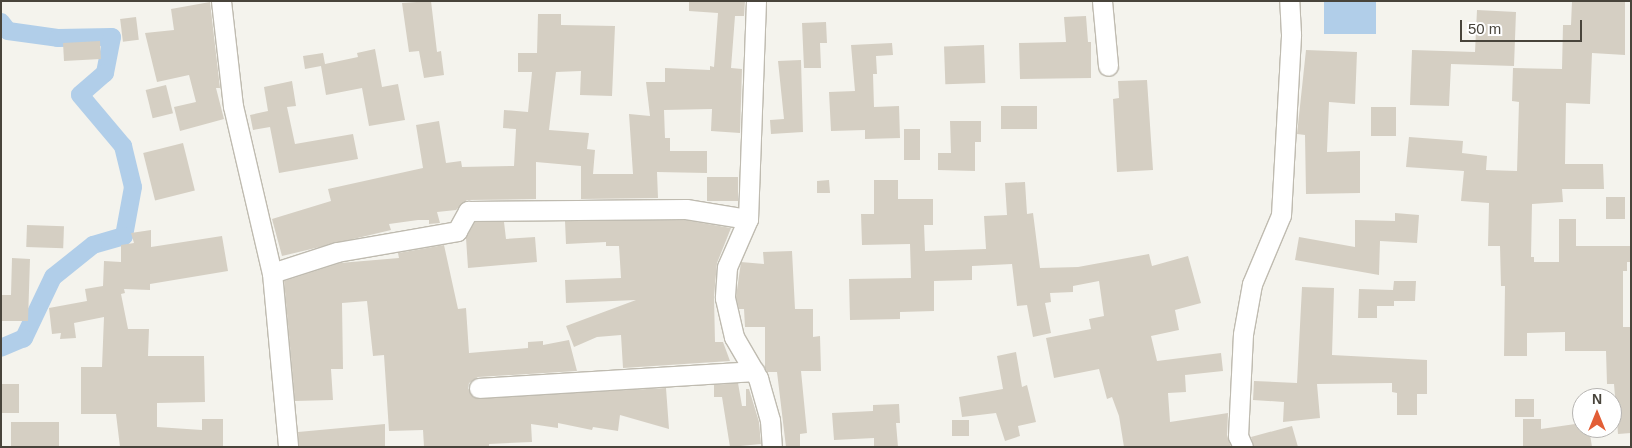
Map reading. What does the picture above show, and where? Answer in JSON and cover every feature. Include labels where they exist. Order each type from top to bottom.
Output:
[{"type":"street","points":[[221,1],[233,106],[272,274],[288,447]]},
{"type":"street","points":[[756,1],[748,219],[727,267],[725,298],[734,337],[754,371],[770,420],[772,447]]},
{"type":"street","points":[[1102,1],[1108,66]]},
{"type":"street","points":[[1243,447],[1238,436],[1243,334],[1252,284],[1281,215],[1291,34],[1289,1]]},
{"type":"street","points":[[272,274],[337,252],[457,231],[468,211],[686,208],[748,219]]},
{"type":"street","points":[[479,388],[754,371]]},
{"type":"water","points":[[1324,1],[1376,1],[1376,34],[1324,34]]},
{"type":"building","points":[[431,1],[437,52],[441,51],[444,75],[424,78],[419,51],[409,52],[402,3]]},
{"type":"building","points":[[689,1],[745,1],[744,16],[735,16],[731,68],[742,69],[740,133],[711,131],[712,109],[664,110],[665,138],[670,138],[670,151],[707,151],[707,173],[657,172],[658,198],[581,199],[581,166],[536,162],[536,199],[467,200],[456,210],[437,212],[440,223],[429,224],[429,220],[418,220],[389,224],[391,230],[282,256],[272,219],[331,201],[328,189],[423,168],[416,125],[439,121],[446,163],[461,161],[462,167],[514,166],[516,129],[503,128],[504,110],[528,112],[532,72],[518,72],[518,53],[537,53],[538,14],[561,14],[561,25],[615,26],[612,96],[580,95],[581,71],[556,72],[549,130],[589,133],[587,149],[595,150],[593,174],[633,174],[629,114],[650,116],[646,82],[665,82],[665,68],[710,70],[710,66],[714,67],[718,13],[689,11]]},
{"type":"building","points":[[1572,1],[1625,1],[1625,55],[1592,53],[1590,104],[1566,103],[1565,164],[1603,164],[1604,189],[1562,189],[1563,202],[1532,204],[1531,257],[1534,257],[1534,262],[1559,262],[1559,219],[1576,219],[1576,246],[1631,246],[1631,262],[1627,262],[1627,271],[1623,271],[1623,327],[1631,327],[1631,433],[1622,434],[1622,388],[1614,388],[1614,384],[1607,384],[1606,351],[1565,351],[1565,332],[1527,333],[1527,356],[1504,356],[1505,286],[1501,286],[1500,246],[1488,246],[1489,203],[1461,201],[1464,171],[1406,167],[1409,137],[1463,141],[1462,153],[1487,156],[1486,170],[1517,171],[1519,102],[1512,101],[1513,68],[1562,69],[1563,25],[1571,25]]},
{"type":"building","points":[[210,2],[220,88],[216,88],[224,119],[180,131],[174,107],[196,102],[189,75],[157,82],[145,33],[174,30],[171,9]]},
{"type":"building","points":[[1477,10],[1516,12],[1514,66],[1451,64],[1449,106],[1410,105],[1412,50],[1475,52]]},
{"type":"building","points":[[1086,16],[1088,42],[1091,42],[1091,78],[1020,79],[1019,43],[1066,42],[1064,17]]},
{"type":"building","points":[[136,17],[139,40],[123,42],[120,19]]},
{"type":"building","points":[[826,22],[827,43],[820,43],[821,68],[804,68],[802,23]]},
{"type":"building","points":[[100,41],[101,59],[64,61],[63,43]]},
{"type":"building","points":[[892,43],[893,55],[876,56],[877,74],[873,74],[874,107],[899,106],[900,138],[865,139],[865,130],[831,131],[829,92],[855,91],[851,45]]},
{"type":"building","points":[[984,45],[985,83],[945,84],[944,46]]},
{"type":"building","points":[[375,49],[382,87],[398,84],[405,120],[369,126],[362,88],[326,95],[321,66],[305,69],[303,56],[323,53],[325,64],[358,57],[357,53]]},
{"type":"building","points":[[1306,50],[1357,52],[1355,104],[1329,102],[1327,152],[1360,151],[1360,193],[1306,194],[1305,135],[1297,134]]},
{"type":"building","points":[[801,60],[803,132],[771,134],[770,120],[784,119],[778,61]]},
{"type":"building","points":[[1147,80],[1153,170],[1117,172],[1113,99],[1119,98],[1118,81]]},
{"type":"building","points":[[292,81],[296,106],[287,107],[295,144],[353,134],[358,159],[279,173],[270,127],[253,130],[250,115],[268,111],[264,87]]},
{"type":"building","points":[[166,85],[173,113],[153,118],[146,90]]},
{"type":"building","points":[[1001,106],[1037,106],[1037,129],[1001,129]]},
{"type":"building","points":[[1371,107],[1396,107],[1396,136],[1371,136]]},
{"type":"building","points":[[950,121],[981,121],[981,142],[975,142],[975,171],[938,170],[938,153],[951,153]]},
{"type":"building","points":[[904,129],[920,129],[920,160],[904,160]]},
{"type":"building","points":[[183,143],[195,191],[155,200],[143,153]]},
{"type":"building","points":[[707,177],[738,177],[738,201],[707,201]]},
{"type":"building","points":[[829,180],[830,193],[817,193],[817,181]]},
{"type":"building","points":[[874,180],[898,180],[898,199],[933,199],[933,225],[924,225],[925,251],[986,249],[984,216],[1007,215],[1005,183],[1025,182],[1027,214],[1033,213],[1040,268],[1078,267],[1149,254],[1152,266],[1188,256],[1201,303],[1175,310],[1179,330],[1151,336],[1157,361],[1221,353],[1223,371],[1185,375],[1186,392],[1168,393],[1170,422],[1228,413],[1227,435],[1231,447],[1124,447],[1119,416],[1112,397],[1107,399],[1099,369],[1054,378],[1046,338],[1091,329],[1089,319],[1104,316],[1099,281],[1073,286],[1073,292],[1050,293],[1051,302],[1045,303],[1051,333],[1033,337],[1027,305],[1017,306],[1012,264],[972,266],[972,280],[934,281],[934,311],[900,312],[900,319],[850,320],[849,279],[911,278],[910,244],[862,245],[861,214],[874,214]]},
{"type":"building","points":[[1606,197],[1625,197],[1625,219],[1606,219]]},
{"type":"building","points":[[1395,213],[1419,215],[1417,243],[1380,241],[1379,275],[1295,260],[1299,237],[1355,247],[1355,220],[1395,221]]},
{"type":"building","points":[[685,220],[731,228],[717,263],[714,297],[715,342],[723,342],[730,361],[623,368],[621,335],[597,337],[574,347],[566,326],[636,300],[566,303],[565,280],[621,278],[619,246],[606,246],[606,242],[566,244],[565,221]]},
{"type":"building","points":[[475,222],[504,222],[506,239],[535,237],[537,262],[468,268],[466,238]]},
{"type":"building","points":[[27,225],[64,226],[63,248],[26,247]]},
{"type":"building","points":[[151,230],[151,247],[222,236],[228,271],[150,284],[150,290],[124,289],[125,293],[121,294],[128,329],[149,329],[148,356],[204,356],[205,402],[157,403],[157,427],[202,430],[202,419],[223,419],[223,447],[120,447],[116,414],[81,414],[81,367],[102,367],[104,317],[74,323],[76,338],[60,339],[61,333],[52,334],[49,308],[87,301],[85,289],[103,286],[104,261],[121,262],[121,245],[134,243],[131,233]]},
{"type":"building","points":[[444,245],[458,309],[466,308],[469,353],[528,348],[528,342],[543,341],[543,345],[569,340],[577,371],[478,377],[469,383],[468,388],[474,398],[666,388],[669,429],[620,415],[618,431],[593,427],[592,430],[558,423],[558,428],[531,424],[532,442],[489,444],[489,447],[424,447],[423,430],[389,431],[384,355],[373,356],[367,301],[342,303],[343,369],[331,369],[333,400],[295,401],[284,281],[340,263],[399,258],[398,253]]},
{"type":"building","points":[[792,251],[795,309],[813,309],[813,337],[820,336],[821,371],[801,371],[807,433],[800,434],[800,447],[786,447],[777,372],[767,372],[765,368],[765,327],[745,327],[744,309],[739,309],[736,297],[741,262],[764,264],[763,252]]},
{"type":"building","points":[[12,258],[30,259],[28,321],[1,321],[1,295],[11,295]]},
{"type":"building","points":[[1394,281],[1416,281],[1415,301],[1394,301],[1394,306],[1377,306],[1377,318],[1358,318],[1359,289],[1393,290]]},
{"type":"building","points":[[1302,287],[1334,288],[1332,355],[1427,360],[1427,394],[1417,394],[1417,415],[1397,415],[1397,393],[1392,392],[1392,383],[1317,384],[1320,418],[1283,422],[1284,402],[1253,400],[1254,381],[1297,383]]},
{"type":"building","points":[[1016,352],[1022,387],[1027,385],[1036,422],[1018,426],[1020,436],[1005,441],[996,413],[962,417],[959,397],[1003,389],[997,356]]},
{"type":"building","points":[[738,383],[742,406],[746,406],[746,389],[749,389],[759,422],[761,444],[730,447],[722,397],[714,397],[714,385]]},
{"type":"building","points":[[1,384],[19,384],[19,413],[1,413]]},
{"type":"building","points":[[1515,399],[1534,399],[1534,417],[1515,417]]},
{"type":"building","points":[[899,404],[900,423],[896,423],[898,447],[874,447],[874,438],[834,440],[832,413],[873,411],[873,405]]},
{"type":"building","points":[[1523,419],[1541,419],[1541,429],[1572,424],[1572,438],[1591,438],[1592,447],[1523,447]]},
{"type":"building","points":[[952,420],[969,420],[969,436],[952,436]]},
{"type":"building","points":[[11,422],[59,422],[59,447],[11,447]]},
{"type":"building","points":[[385,424],[385,447],[299,447],[298,432]]},
{"type":"building","points":[[1292,426],[1298,447],[1254,447],[1251,437]]},
{"type":"waterway","points":[[1,22],[8,31],[58,38],[112,37],[105,73],[80,95],[123,146],[133,187],[124,236],[93,245],[53,277],[24,338],[1,348]]}]
